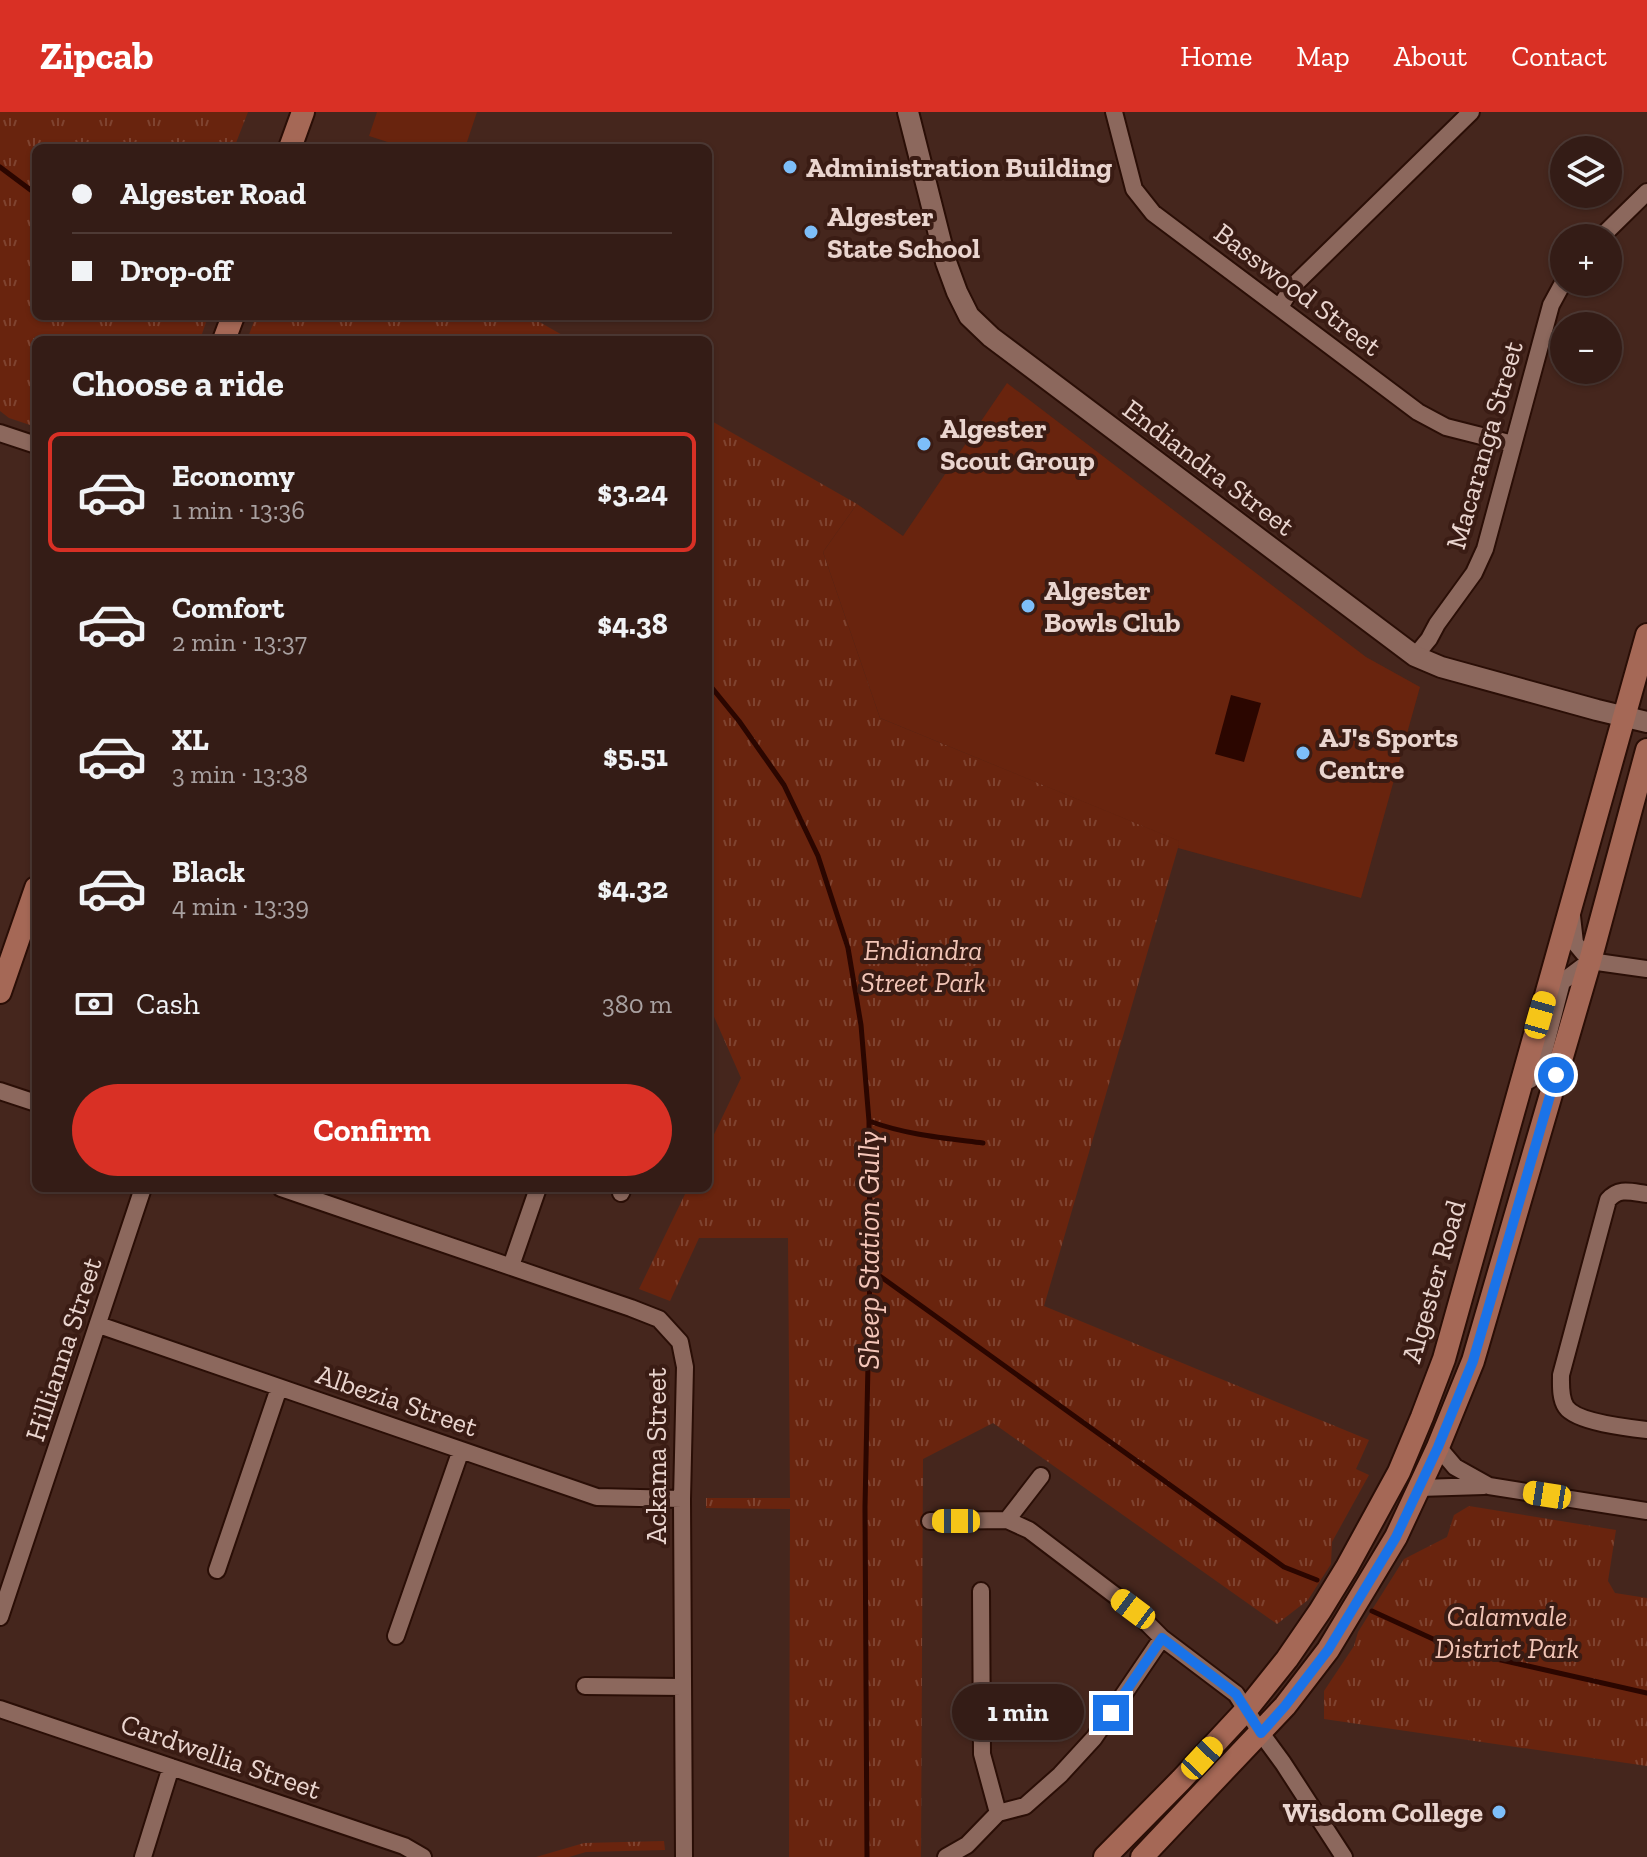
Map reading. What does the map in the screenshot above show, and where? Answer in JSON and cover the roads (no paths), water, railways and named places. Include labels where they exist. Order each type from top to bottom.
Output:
[{"type":"main road","points":[[291,144],[303,112]]},
{"type":"main road","name":"Algester Road","points":[[1105,1857],[1181,1780],[1273,1677],[1320,1611],[1399,1472],[1444,1359],[1647,635]]},
{"type":"main road","name":"Algester Road","points":[[1142,1857],[1261,1733],[1328,1650],[1396,1537],[1438,1447],[1473,1361],[1590,961],[1647,750]]},
{"type":"main road","points":[[0,992],[32,900]]},
{"type":"street","name":"Endiandra Street","points":[[908,112],[946,262],[957,292],[969,316],[991,337],[1415,656],[1441,667],[1647,722]]},
{"type":"street","name":"Basswood Street","points":[[1114,112],[1134,189],[1153,213],[1418,412],[1446,427],[1513,444]]},
{"type":"street","points":[[1280,307],[1293,286],[1471,112]]},
{"type":"street","points":[[1614,224],[1647,192]]},
{"type":"street","name":"Macaranga Street","points":[[1415,656],[1474,573],[1485,549],[1556,296]]},
{"type":"street","points":[[0,433],[32,444]]},
{"type":"street","points":[[1571,905],[1575,943],[1590,961],[1647,969]]},
{"type":"street","points":[[1506,1132],[1545,1048],[1562,982],[1590,961]]},
{"type":"street","points":[[0,1091],[32,1102]]},
{"type":"street","points":[[1647,1194],[1622,1191],[1614,1193],[1608,1200],[1561,1375],[1561,1393],[1565,1406],[1574,1415],[1647,1430]]},
{"type":"street","name":"Hillianna Street","points":[[0,1617],[142,1192]]},
{"type":"street","name":"Ackama Street","points":[[293,1192],[631,1308],[659,1319],[680,1342],[685,1367],[682,1499],[684,1857]]},
{"type":"street","points":[[511,1266],[537,1192]]},
{"type":"street","name":"Albezia Street","points":[[99,1325],[597,1497],[682,1499]]},
{"type":"street","points":[[217,1570],[279,1388]]},
{"type":"street","points":[[1438,1447],[1455,1467],[1489,1486]]},
{"type":"street","points":[[396,1636],[461,1450]]},
{"type":"street","points":[[1007,1520],[1041,1476]]},
{"type":"street","points":[[1419,1488],[1489,1486],[1647,1511]]},
{"type":"street","points":[[930,1521],[1007,1520],[1029,1530],[1133,1609],[1162,1638],[1229,1688],[1247,1709],[1344,1857]]},
{"type":"street","points":[[981,1591],[982,1754],[998,1813]]},
{"type":"street","points":[[946,1857],[967,1845],[998,1813],[1025,1806],[1060,1775],[1094,1738],[1162,1638]]},
{"type":"street","points":[[585,1686],[683,1687]]},
{"type":"street","name":"Cardwellia Street","points":[[0,1709],[404,1846],[423,1857]]},
{"type":"street","points":[[143,1857],[171,1767]]},
{"type":"waterway","name":"Sheep Station Gully","points":[[0,167],[32,191]]},
{"type":"waterway","name":"Sheep Station Gully","points":[[712,688],[784,785],[818,856],[848,948],[861,1025],[869,1121],[870,1269],[865,1507],[867,1857]]},
{"type":"waterway","points":[[869,1121],[911,1133],[983,1143]]},
{"type":"waterway","points":[[870,1269],[1284,1567],[1317,1580]]},
{"type":"waterway","points":[[1372,1611],[1457,1650],[1647,1693]]},
{"type":"place","name":"Administration Building","points":[[790,167]]},
{"type":"place","name":"Algester State School","points":[[811,232]]},
{"type":"place","name":"Algester Scout Group","points":[[924,444]]},
{"type":"place","name":"Algester Bowls Club","points":[[1028,606]]},
{"type":"place","name":"AJ's Sports Centre","points":[[1303,753]]},
{"type":"place","name":"Wisdom College","points":[[1499,1812]]},
{"type":"park label","name":"Endiandra Street Park","points":[[923,966]]},
{"type":"park label","name":"Calamvale District Park","points":[[1507,1632]]}]
